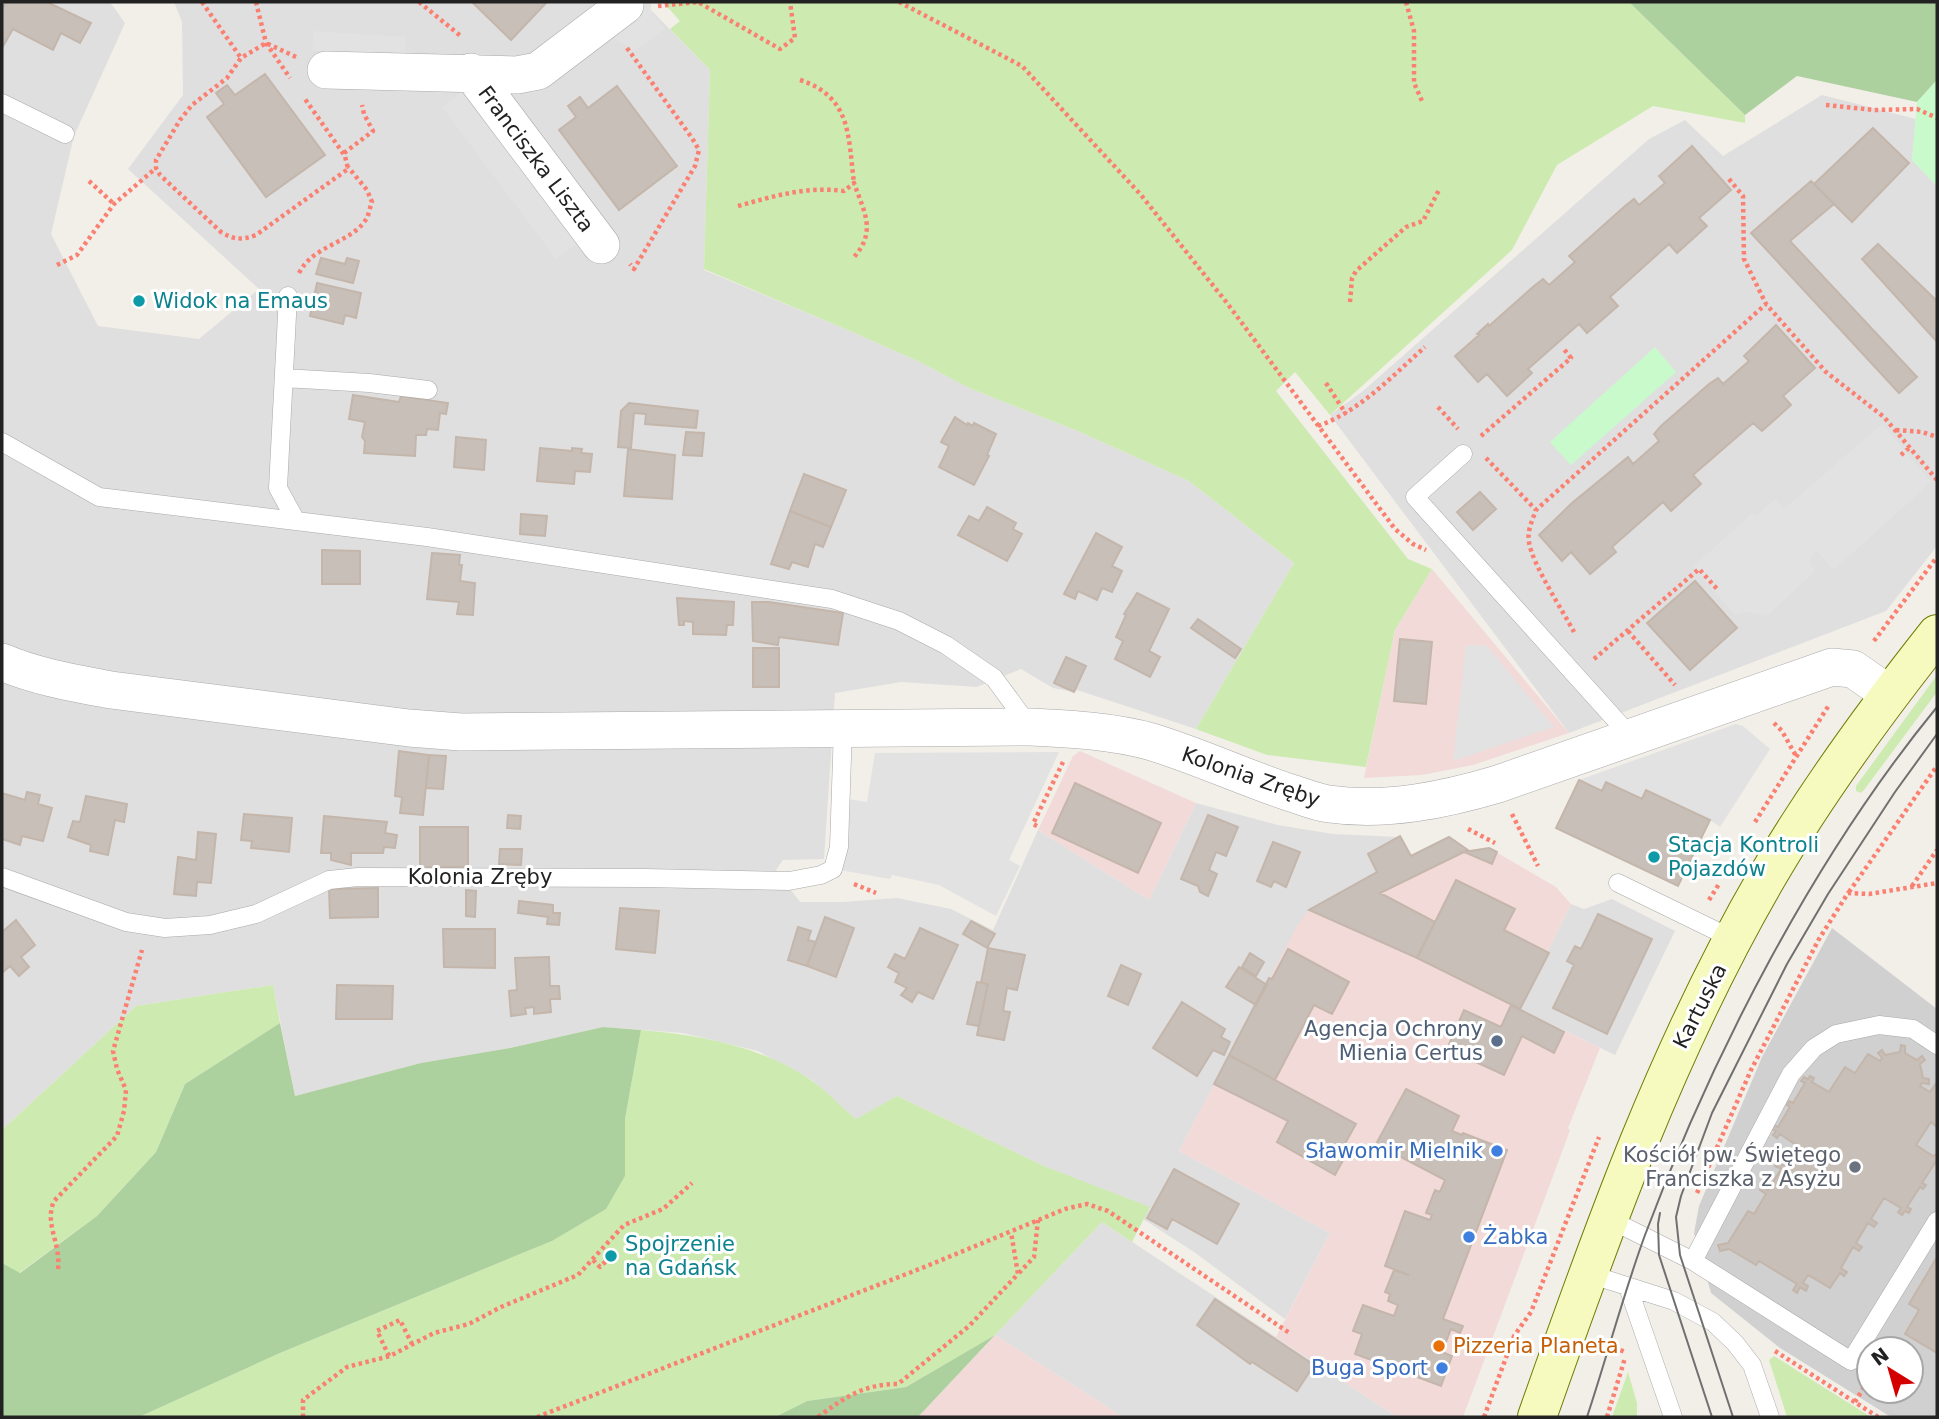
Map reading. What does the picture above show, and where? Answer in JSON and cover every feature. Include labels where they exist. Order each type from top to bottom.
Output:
[{"type":"main road","name":"Kartuska","points":[[1537,1417],[1630,1160],[1677,1051],[1733,939],[1795,832],[1889,694],[1937,634]]},
{"type":"street","name":"Franciszka Liszta","points":[[312,80],[471,72],[517,75],[538,71],[616,11]]},
{"type":"street","name":"Franciszka Liszta","points":[[471,72],[601,245]]},
{"type":"street","name":"Kolonia Zręby","points":[[2,662],[65,682],[111,690],[436,731],[1030,727],[1078,730],[1125,736],[1153,743],[1258,782],[1332,804],[1368,806],[1452,798],[1498,785],[1832,667],[1853,669],[1889,694]]},
{"type":"lane","points":[[2,103],[65,134]]},
{"type":"lane","points":[[288,296],[278,488],[296,522]]},
{"type":"lane","points":[[284,378],[428,390]]},
{"type":"lane","points":[[2,442],[99,496],[428,537],[832,599],[899,621],[946,645],[994,678],[1030,727]]},
{"type":"lane","points":[[1462,454],[1415,497],[1632,738]]},
{"type":"lane","name":"Kolonia Zręby","points":[[2,877],[126,922],[164,928],[210,925],[256,914],[329,880],[358,877],[694,878],[789,881],[821,875],[833,869],[839,847],[843,729]]},
{"type":"lane","points":[[1618,883],[1733,939]]},
{"type":"lane","points":[[1693,1261],[1791,1074],[1814,1048],[1836,1034],[1879,1025],[1913,1029],[1937,1045]]},
{"type":"lane","points":[[1609,1219],[1693,1261],[1851,1361],[1937,1221]]},
{"type":"lane","points":[[1589,1274],[1674,1301],[1713,1322],[1735,1343],[1752,1365],[1770,1417]]},
{"type":"lane","points":[[1628,1287],[1673,1417]]},
{"type":"path","points":[[202,2],[241,58]]},
{"type":"path","points":[[256,2],[266,43],[291,79]]},
{"type":"path","points":[[419,2],[471,45],[471,72]]},
{"type":"path","points":[[698,2],[780,49],[795,38],[790,2]]},
{"type":"path","points":[[898,2],[957,30],[1022,66],[1141,195],[1227,303],[1395,529],[1413,544],[1444,557],[1467,555]]},
{"type":"path","points":[[1406,2],[1414,31],[1414,83],[1422,101]]},
{"type":"path","points":[[601,245],[610,239],[634,269],[695,166],[699,150],[616,11]]},
{"type":"path","points":[[266,43],[241,58],[227,78],[192,106],[180,120],[156,160],[160,175],[221,232],[230,238],[239,239],[256,235],[342,174],[348,166]]},
{"type":"path","points":[[266,43],[312,80],[348,166],[367,190],[372,202],[367,217],[355,230],[306,261],[288,296]]},
{"type":"path","points":[[800,80],[817,86],[833,100],[843,114],[848,131],[854,183],[868,229],[867,238],[854,257]]},
{"type":"path","points":[[344,153],[373,131],[364,114],[362,103]]},
{"type":"path","points":[[1826,105],[1874,110],[1917,109],[1937,118]]},
{"type":"path","points":[[57,265],[77,255],[114,204],[156,168]]},
{"type":"path","points":[[1729,179],[1743,196],[1744,259],[1766,304],[1826,373],[1878,411],[1937,480]]},
{"type":"path","points":[[89,181],[114,204]]},
{"type":"path","points":[[738,206],[803,190],[824,188],[844,191],[854,183]]},
{"type":"path","points":[[1350,302],[1352,278],[1356,271],[1406,227],[1423,220],[1440,188]]},
{"type":"path","points":[[1575,634],[1533,556],[1528,541],[1536,510],[1766,304]]},
{"type":"path","points":[[1318,426],[1346,414],[1425,347]]},
{"type":"path","points":[[1462,454],[1571,358],[1563,348]]},
{"type":"path","points":[[1326,383],[1346,414]]},
{"type":"path","points":[[1895,430],[1922,432],[1937,437]]},
{"type":"path","points":[[1900,455],[1910,447]]},
{"type":"path","points":[[1499,473],[1536,510]]},
{"type":"path","points":[[1586,653],[1591,662],[1699,569],[1718,590]]},
{"type":"path","points":[[1628,631],[1678,689]]},
{"type":"path","points":[[1813,717],[1819,721]]},
{"type":"path","points":[[1774,722],[1796,756]]},
{"type":"path","points":[[1037,826],[1033,824],[1078,730]]},
{"type":"path","points":[[1696,1197],[1751,1070],[1819,939],[1937,766]]},
{"type":"path","points":[[1498,785],[1538,866]]},
{"type":"path","points":[[1912,887],[1937,850]]},
{"type":"path","points":[[1849,893],[1869,894],[1937,883]]},
{"type":"path","points":[[58,1269],[60,1254],[49,1211],[54,1201],[117,1136],[124,1111],[126,1090],[113,1051],[139,963],[146,925]]},
{"type":"path","points":[[303,1417],[303,1400],[346,1367],[390,1356],[434,1333],[469,1324],[501,1307],[578,1275],[624,1226],[663,1209],[692,1183]]},
{"type":"path","points":[[537,1417],[889,1282],[1065,1209],[1087,1204],[1108,1211],[1291,1334]]},
{"type":"path","points":[[818,1417],[846,1396],[878,1384],[898,1384],[969,1325],[1034,1257],[1038,1220]]},
{"type":"path","points":[[1011,1231],[1018,1274]]},
{"type":"path","points":[[593,1260],[600,1267],[611,1256]]},
{"type":"path","points":[[1485,1417],[1514,1336],[1531,1312]]},
{"type":"path","points":[[390,1356],[377,1331],[400,1320],[412,1344]]},
{"type":"path","points":[[1769,1347],[1878,1417]]},
{"type":"path","points":[[1607,1417],[1626,1353]]},
{"type":"shaded area","points":[[2,2],[110,2],[125,23],[74,136],[51,234],[98,326],[199,339],[259,289],[128,169],[183,95],[182,22],[174,2],[643,2],[710,70],[704,270],[920,362],[969,388],[1080,432],[1189,481],[1294,563],[1196,729],[1077,690],[1074,692],[1053,688],[1021,669],[977,687],[901,682],[835,693],[824,859],[783,860],[776,870],[800,902],[897,898],[951,909],[993,930],[1038,830],[1149,900],[1196,803],[1278,825],[1333,834],[1398,837],[1377,872],[1267,985],[1179,1151],[1330,1233],[1285,1319],[1194,1252],[1143,1219],[1150,1208],[1044,1166],[897,1096],[856,1120],[812,1080],[758,1051],[683,1033],[603,1027],[510,1048],[421,1063],[295,1096],[273,985],[136,1006],[2,1130]]},
{"type":"shaded area","points":[[597,2],[651,2],[651,12],[665,29],[635,51],[616,40],[594,15]]},
{"type":"shaded area","points":[[314,31],[406,37],[405,57],[312,50]]},
{"type":"shaded area","points":[[463,91],[577,243],[556,259],[442,107]]},
{"type":"shaded area","points":[[1822,95],[1916,119],[1912,160],[1937,186],[1937,546],[1886,611],[1569,733],[1330,415],[1363,391],[1649,139],[1685,120],[1723,156]]},
{"type":"shaded area","points":[[1882,424],[1931,482],[1834,570],[1816,550],[1809,562],[1815,571],[1767,616],[1746,612],[1735,615],[1693,567],[1752,513],[1756,516],[1775,499],[1784,509]]},
{"type":"shaded area","points":[[1432,569],[1569,733],[1473,765],[1422,775],[1364,778],[1395,630]]},
{"type":"shaded area","points":[[1466,645],[1487,646],[1554,727],[1453,761]]},
{"type":"shaded area","points":[[1736,724],[1743,726],[1770,749],[1720,827],[1647,790],[1642,799],[1607,782],[1602,791],[1579,780]]},
{"type":"shaded area","points":[[1080,751],[1196,803],[1149,900],[1038,830],[1073,756]]},
{"type":"shaded area","points":[[1059,752],[1009,860],[1020,866],[996,916],[939,885],[892,875],[890,879],[840,870],[848,799],[867,802],[875,753]]},
{"type":"shaded area","points":[[1400,836],[1411,856],[1449,837],[1468,850],[1489,848],[1556,887],[1571,904],[1520,1009],[1600,1048],[1568,1128],[1570,1130],[1463,1417],[1397,1417],[1276,1337],[1330,1233],[1179,1151],[1297,926],[1309,910],[1377,873],[1368,854]]},
{"type":"shaded area","points":[[1612,899],[1675,931],[1615,1055],[1520,1009],[1571,904],[1584,909]]},
{"type":"shaded area","points":[[1832,928],[1937,1009],[1937,1417],[1891,1417],[1872,1405],[1925,1405],[1925,1335],[1855,1335],[1855,1395],[1780,1348],[1711,1293],[1694,1233],[1699,1206],[1762,1057]]},
{"type":"shaded area","points":[[1102,1222],[1397,1417],[1123,1417],[995,1335]]},
{"type":"shaded area","points":[[995,1335],[1123,1417],[918,1417]]},
{"type":"green space","points":[[663,2],[1629,2],[1745,115],[1745,123],[1653,106],[1557,165],[1512,250],[1330,415],[1295,372],[1276,391],[1408,559],[1432,569],[1395,630],[1366,767],[1267,755],[1196,729],[1294,563],[1189,481],[1080,432],[969,388],[920,362],[704,269],[710,70],[670,29],[680,21]]},
{"type":"green space","points":[[1629,2],[1937,2],[1937,80],[1917,102],[1797,76],[1745,115]]},
{"type":"green space","points":[[1937,80],[1937,186],[1912,160],[1917,102]]},
{"type":"green space","points":[[1655,347],[1676,372],[1571,465],[1550,442]]},
{"type":"green space","points":[[1937,675],[1937,692],[1864,790],[1861,793],[1856,791],[1856,786]]},
{"type":"green space","points":[[273,985],[280,1023],[185,1084],[156,1152],[97,1216],[19,1273],[2,1263],[2,1130],[136,1006]]},
{"type":"green space","points":[[280,1023],[295,1096],[421,1063],[510,1048],[603,1027],[641,1030],[625,1119],[625,1176],[606,1209],[552,1241],[280,1353],[139,1417],[2,1417],[2,1263],[20,1273],[97,1216],[156,1152],[185,1084]]},
{"type":"green space","points":[[641,1030],[708,1039],[772,1059],[811,1080],[856,1119],[897,1096],[1044,1166],[1150,1207],[1132,1242],[1102,1222],[995,1335],[906,1387],[807,1401],[775,1417],[139,1417],[280,1353],[552,1241],[605,1209],[625,1176],[625,1119]]},
{"type":"green space","points":[[995,1335],[918,1417],[775,1417],[807,1401],[906,1387]]},
{"type":"green space","points":[[1774,1356],[1871,1417],[1787,1417],[1769,1360]]},
{"type":"green space","points":[[1628,1372],[1637,1403],[1637,1417],[1612,1417]]},
{"type":"building","points":[[6,2],[47,2],[91,23],[80,43],[61,33],[53,50],[13,29],[2,48],[2,9]]},
{"type":"building","points":[[472,2],[547,2],[511,40]]},
{"type":"building","points":[[265,74],[325,155],[266,197],[207,117],[224,104],[216,93],[227,85],[235,95]]},
{"type":"building","points":[[617,86],[677,166],[619,210],[559,130],[576,117],[568,106],[580,97],[588,108]]},
{"type":"building","points":[[1873,128],[1909,163],[1852,222],[1814,184]]},
{"type":"building","points":[[1692,146],[1731,190],[1699,218],[1707,226],[1677,253],[1669,244],[1610,297],[1618,306],[1587,333],[1579,324],[1528,369],[1532,373],[1507,396],[1487,374],[1478,382],[1455,356],[1488,324],[1489,326],[1543,279],[1549,285],[1575,262],[1569,256],[1625,206],[1634,199],[1639,205],[1665,183],[1659,176]]},
{"type":"building","points":[[1811,181],[1834,204],[1790,241],[1917,377],[1899,393],[1751,233]]},
{"type":"building","points":[[1878,244],[1937,301],[1937,342],[1862,259]]},
{"type":"building","points":[[321,258],[345,264],[347,258],[359,261],[353,283],[316,274]]},
{"type":"building","points":[[317,283],[361,293],[356,318],[345,315],[343,324],[310,316]]},
{"type":"building","points":[[1776,325],[1815,368],[1783,396],[1791,405],[1762,431],[1753,423],[1693,475],[1701,484],[1671,511],[1663,502],[1612,547],[1616,552],[1590,574],[1571,552],[1562,561],[1539,535],[1572,503],[1628,457],[1633,464],[1659,441],[1654,434],[1661,426],[1709,384],[1718,378],[1723,384],[1749,361],[1744,356]]},
{"type":"building","points":[[353,395],[399,402],[401,396],[448,403],[446,414],[440,413],[438,430],[427,429],[426,435],[416,435],[415,456],[364,453],[365,441],[362,437],[365,422],[349,419]]},
{"type":"building","points":[[629,403],[698,411],[696,428],[645,424],[646,414],[634,413],[631,448],[618,447],[621,411]]},
{"type":"building","points":[[955,417],[967,425],[968,423],[973,426],[974,423],[996,434],[987,455],[989,456],[974,485],[939,467],[949,446],[941,442]]},
{"type":"building","points":[[686,432],[704,433],[702,456],[683,455]]},
{"type":"building","points":[[456,437],[486,440],[484,470],[454,467]]},
{"type":"building","points":[[540,448],[572,451],[572,448],[582,449],[581,453],[592,454],[590,472],[575,471],[574,484],[537,481]]},
{"type":"building","points":[[628,449],[675,455],[672,499],[624,496]]},
{"type":"building","points":[[804,474],[846,490],[831,527],[790,511]]},
{"type":"building","points":[[1480,492],[1496,509],[1473,530],[1457,512]]},
{"type":"building","points":[[987,507],[1016,523],[1013,529],[1022,534],[1007,561],[958,535],[969,516],[979,521]]},
{"type":"building","points":[[790,511],[831,527],[823,547],[815,544],[808,567],[792,562],[789,569],[771,564]]},
{"type":"building","points":[[521,514],[547,516],[545,536],[520,534]]},
{"type":"building","points":[[1096,533],[1122,547],[1112,566],[1122,571],[1112,592],[1102,588],[1097,600],[1078,591],[1075,599],[1064,594]]},
{"type":"building","points":[[322,550],[360,551],[360,584],[322,584]]},
{"type":"building","points":[[432,553],[460,555],[460,581],[475,583],[473,615],[457,614],[459,602],[427,599]]},
{"type":"building","points":[[1695,581],[1737,628],[1690,670],[1647,623]]},
{"type":"building","points":[[1137,593],[1169,609],[1149,651],[1160,657],[1150,677],[1115,659],[1123,641],[1116,637],[1126,615],[1124,614]]},
{"type":"building","points":[[677,598],[734,602],[733,625],[727,625],[726,635],[693,634],[693,622],[684,621],[684,625],[679,625]]},
{"type":"building","points":[[752,602],[843,613],[838,645],[779,637],[778,645],[753,641]]},
{"type":"building","points":[[1198,619],[1241,649],[1235,658],[1191,628]]},
{"type":"building","points":[[1400,639],[1432,642],[1426,704],[1394,701]]},
{"type":"building","points":[[753,648],[779,648],[779,687],[753,687]]},
{"type":"building","points":[[1066,657],[1086,666],[1074,692],[1054,683]]},
{"type":"building","points":[[399,751],[429,755],[423,815],[400,813],[402,797],[395,796]]},
{"type":"building","points":[[429,755],[446,756],[443,789],[426,788]]},
{"type":"building","name":"Stacja Kontroli Pojazdów","points":[[1579,780],[1602,791],[1606,782],[1642,799],[1646,790],[1710,820],[1678,886],[1556,828]]},
{"type":"building","points":[[1075,783],[1161,823],[1138,873],[1052,833]]},
{"type":"building","points":[[27,792],[40,795],[38,804],[52,808],[43,841],[22,836],[20,845],[2,839],[2,793],[25,800]]},
{"type":"building","points":[[86,796],[127,804],[124,822],[115,820],[108,855],[90,851],[91,845],[68,837],[73,821],[80,822]]},
{"type":"building","points":[[244,814],[292,818],[289,852],[251,848],[252,841],[241,840]]},
{"type":"building","points":[[508,815],[521,816],[520,829],[507,828]]},
{"type":"building","points":[[1208,815],[1238,827],[1226,856],[1216,852],[1209,870],[1217,874],[1208,896],[1200,892],[1198,886],[1181,879]]},
{"type":"building","points":[[324,816],[387,822],[385,833],[397,835],[395,848],[384,847],[383,853],[351,853],[351,865],[331,860],[331,853],[321,853]]},
{"type":"building","points":[[420,827],[468,827],[468,867],[420,867]]},
{"type":"building","points":[[198,832],[216,834],[211,883],[197,882],[196,896],[174,894],[178,857],[196,860]]},
{"type":"building","points":[[1400,836],[1411,856],[1449,837],[1468,850],[1380,893],[1435,922],[1417,958],[1309,910],[1377,872],[1368,854]]},
{"type":"building","points":[[1273,842],[1300,852],[1286,887],[1274,881],[1271,887],[1257,881]]},
{"type":"building","points":[[1489,848],[1497,852],[1492,864],[1464,852]]},
{"type":"building","points":[[500,849],[522,849],[521,865],[499,864]]},
{"type":"building","points":[[1456,880],[1515,909],[1504,930],[1549,953],[1520,1009],[1417,958]]},
{"type":"building","points":[[378,888],[378,917],[330,918],[329,889]]},
{"type":"building","points":[[466,890],[476,891],[475,917],[466,916]]},
{"type":"building","points":[[519,901],[553,905],[553,913],[560,913],[559,925],[547,924],[548,917],[518,913]]},
{"type":"building","points":[[620,908],[659,911],[655,953],[616,949]]},
{"type":"building","points":[[1598,914],[1652,939],[1607,1034],[1553,1008],[1574,965],[1567,961],[1575,946],[1581,949]]},
{"type":"building","points":[[825,917],[854,928],[836,977],[807,966]]},
{"type":"building","points":[[16,920],[35,945],[21,957],[29,967],[19,976],[10,966],[2,973],[2,932]]},
{"type":"building","points":[[971,921],[995,934],[987,948],[963,934]]},
{"type":"building","points":[[798,927],[811,931],[808,940],[816,942],[807,966],[788,960]]},
{"type":"building","points":[[920,928],[958,945],[933,999],[918,992],[912,1002],[901,995],[907,988],[895,982],[899,973],[888,967],[895,954],[905,959]]},
{"type":"building","points":[[443,929],[495,929],[495,968],[444,967]]},
{"type":"building","points":[[988,948],[1025,955],[1017,990],[1007,988],[1003,1011],[1010,1012],[1004,1040],[977,1035],[988,984],[981,983]]},
{"type":"building","points":[[1288,949],[1349,982],[1332,1014],[1314,1005],[1275,1080],[1229,1055],[1269,978],[1272,979]]},
{"type":"building","points":[[1250,953],[1264,962],[1256,976],[1242,967]]},
{"type":"building","points":[[549,957],[550,986],[559,986],[560,999],[550,999],[551,1012],[534,1014],[534,1007],[525,1008],[526,1014],[511,1016],[509,991],[517,990],[515,958]]},
{"type":"building","points":[[1121,965],[1141,974],[1128,1005],[1108,996]]},
{"type":"building","points":[[1239,967],[1267,985],[1256,1005],[1226,987]]},
{"type":"building","points":[[977,982],[988,984],[979,1026],[967,1024]]},
{"type":"building","points":[[337,985],[393,986],[392,1019],[336,1019]]},
{"type":"building","points":[[1182,1002],[1225,1029],[1221,1037],[1230,1042],[1224,1055],[1213,1050],[1197,1076],[1153,1048]]},
{"type":"building","points":[[1511,1005],[1564,1032],[1554,1053],[1522,1036],[1504,1075],[1447,1049],[1464,1010],[1501,1027]]},
{"type":"building","name":"Kościół pw. Świętego Franciszka z Asyżu","points":[[1901,1045],[1905,1046],[1905,1053],[1917,1060],[1922,1056],[1925,1060],[1920,1064],[1923,1078],[1929,1079],[1929,1084],[1922,1083],[1920,1086],[1930,1092],[1937,1082],[1937,1127],[1931,1122],[1916,1145],[1933,1156],[1937,1154],[1937,1164],[1935,1163],[1922,1183],[1926,1185],[1923,1189],[1920,1187],[1907,1207],[1911,1209],[1909,1213],[1905,1211],[1902,1215],[1898,1212],[1901,1208],[1884,1198],[1871,1219],[1877,1223],[1874,1227],[1868,1223],[1856,1243],[1862,1247],[1859,1251],[1853,1247],[1841,1268],[1847,1272],[1844,1276],[1840,1273],[1830,1288],[1808,1275],[1803,1283],[1808,1286],[1806,1291],[1800,1287],[1797,1293],[1793,1290],[1797,1284],[1759,1261],[1756,1265],[1729,1249],[1720,1251],[1718,1245],[1728,1243],[1748,1211],[1754,1214],[1766,1194],[1760,1190],[1762,1186],[1768,1190],[1781,1169],[1775,1166],[1777,1162],[1783,1165],[1796,1145],[1780,1134],[1777,1138],[1773,1135],[1776,1131],[1772,1129],[1774,1125],[1778,1127],[1790,1107],[1787,1105],[1789,1101],[1793,1103],[1805,1083],[1801,1081],[1804,1077],[1814,1078],[1812,1082],[1829,1092],[1845,1067],[1855,1073],[1868,1054],[1880,1061],[1882,1058],[1878,1053],[1882,1050],[1885,1055],[1900,1052]]},
{"type":"building","points":[[1229,1055],[1356,1124],[1342,1149],[1347,1153],[1335,1175],[1277,1142],[1288,1121],[1214,1084]]},
{"type":"building","points":[[1406,1089],[1459,1116],[1452,1131],[1507,1150],[1443,1319],[1463,1326],[1460,1333],[1451,1329],[1442,1352],[1452,1356],[1441,1386],[1355,1354],[1362,1334],[1353,1331],[1363,1305],[1394,1316],[1398,1305],[1388,1301],[1390,1294],[1385,1292],[1394,1270],[1409,1275],[1385,1266],[1405,1211],[1430,1220],[1432,1215],[1426,1213],[1435,1190],[1440,1192],[1445,1180],[1376,1144]]},
{"type":"building","points":[[1174,1169],[1239,1204],[1217,1244],[1172,1219],[1167,1229],[1147,1218]]},
{"type":"building","points":[[1937,1257],[1937,1353],[1925,1346],[1925,1335],[1905,1334],[1919,1310],[1909,1304]]},
{"type":"building","points":[[1215,1299],[1314,1365],[1297,1391],[1252,1362],[1250,1364],[1197,1325]]},
{"type":"tram line","points":[[1587,1417],[1645,1235],[1672,1166],[1735,1028],[1808,892],[1892,765],[1937,707]]},
{"type":"tram line","points":[[1733,1417],[1680,1255],[1676,1217],[1681,1196],[1712,1113],[1787,964],[1828,894],[1937,734]]},
{"type":"tram line","points":[[1660,1213],[1659,1255],[1712,1417]]},
{"type":"place","name":"Widok na Emaus","points":[[139,301]]},
{"type":"place","name":"Stacja Kontroli Pojazdów","points":[[1654,857]]},
{"type":"place","name":"Agencja Ochrony Mienia Certus","points":[[1497,1041]]},
{"type":"place","name":"Sławomir Mielnik","points":[[1497,1151]]},
{"type":"place","name":"Kościół pw. Świętego Franciszka z Asyżu","points":[[1855,1167]]},
{"type":"place","name":"Żabka","points":[[1469,1237]]},
{"type":"place","name":"Spojrzenie na Gdańsk","points":[[611,1256]]},
{"type":"place","name":"Pizzeria Planeta","points":[[1439,1346]]},
{"type":"place","name":"Buga Sport","points":[[1442,1368]]}]
